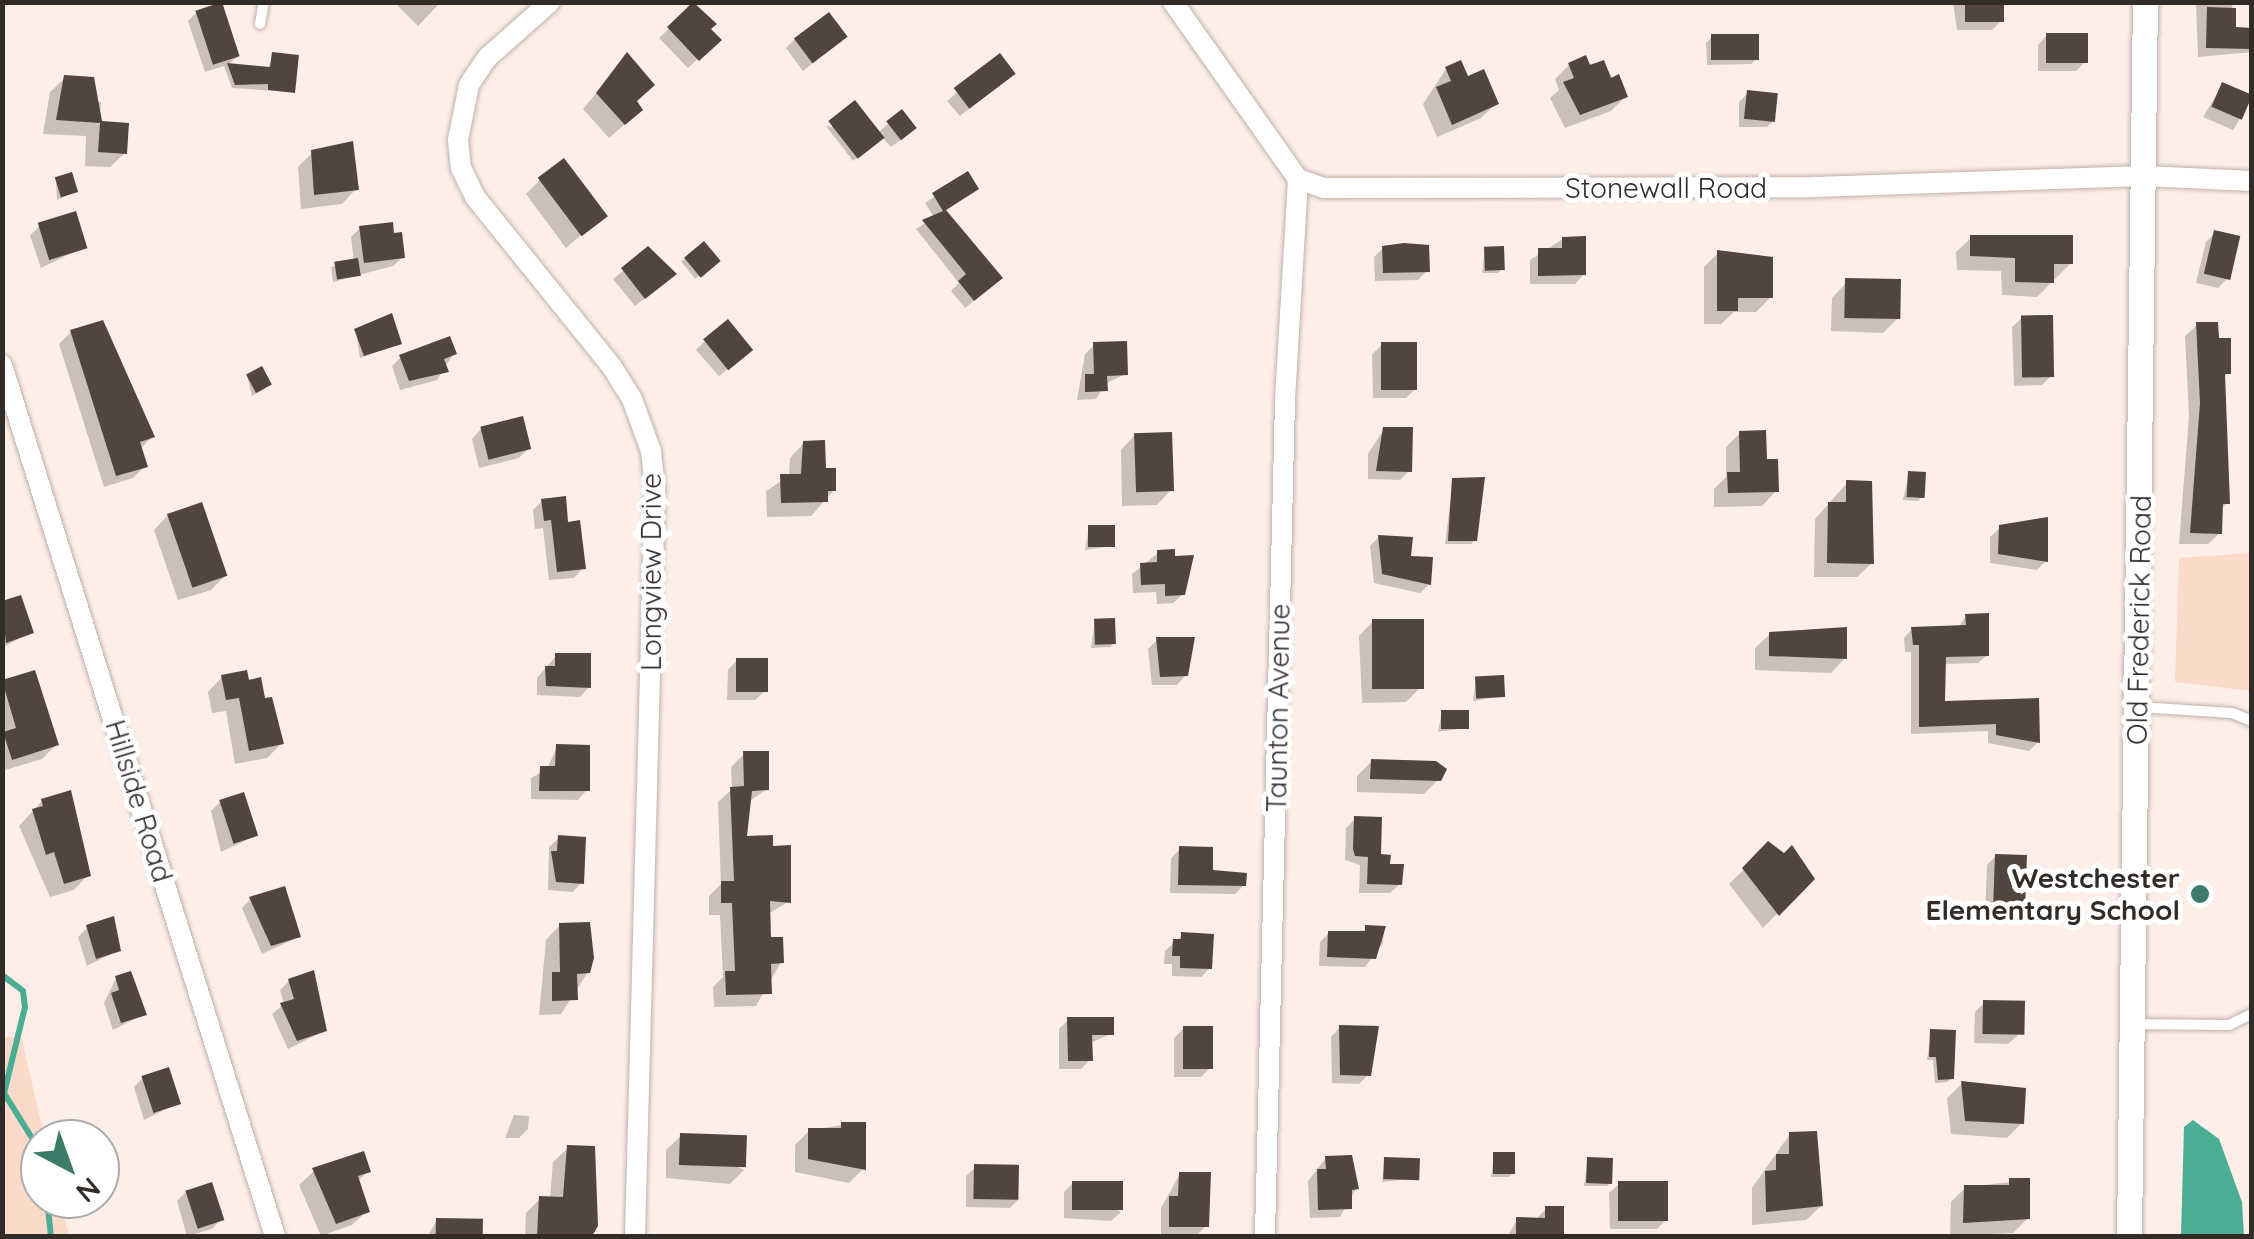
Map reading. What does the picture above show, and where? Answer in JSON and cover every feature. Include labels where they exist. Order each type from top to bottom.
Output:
[{"type":"street","name":"Longview Drive","points":[[550,2],[487,58],[469,85],[458,140],[460,168],[474,197],[612,367],[632,399],[650,451],[655,488],[636,1236]]},
{"type":"street","points":[[1173,2],[1298,179]]},
{"type":"street","name":"Old Frederick Road","points":[[2129,1236],[2145,2]]},
{"type":"street","name":"Stonewall Road","points":[[1298,179],[1355,191],[2144,176],[2252,181]]},
{"type":"street","name":"Taunton Avenue","points":[[1265,1236],[1285,399],[1298,179]]},
{"type":"street","name":"Hillside Road","points":[[2,365],[275,1236]]},
{"type":"lane","points":[[260,24],[264,2]]},
{"type":"lane","points":[[2138,707],[2252,721]]},
{"type":"lane","points":[[2132,1024],[2229,1025],[2252,1014]]},
{"type":"shaded area","points":[[2251,553],[2251,691],[2175,682],[2179,558]]},
{"type":"shaded area","points":[[3,1037],[21,1037],[40,1119],[20,1119],[20,1219],[65,1219],[69,1236],[3,1236]]},
{"type":"shaded area","points":[[2193,1120],[2219,1139],[2242,1202],[2244,1236],[2181,1236],[2184,1127]]},
{"type":"building","points":[[222,2],[240,56],[213,65],[195,11]]},
{"type":"building","points":[[693,2],[717,24],[711,29],[722,40],[699,61],[667,27]]},
{"type":"building","points":[[1965,2],[2004,2],[2004,22],[1965,22]]},
{"type":"building","points":[[2207,7],[2236,8],[2236,27],[2252,28],[2252,49],[2206,48]]},
{"type":"building","points":[[829,12],[848,37],[813,63],[794,38]]},
{"type":"building","points":[[2046,33],[2088,33],[2088,63],[2046,63]]},
{"type":"building","points":[[1711,34],[1759,34],[1759,60],[1711,60]]},
{"type":"building","points":[[272,52],[299,55],[295,93],[268,90],[268,84],[235,85],[227,63],[270,67]]},
{"type":"building","points":[[627,52],[655,85],[637,101],[643,110],[625,125],[596,93]]},
{"type":"building","points":[[1000,53],[1016,74],[969,109],[954,88]]},
{"type":"building","points":[[1586,55],[1590,65],[1604,60],[1611,78],[1619,74],[1628,97],[1580,115],[1563,82],[1574,78],[1568,63]]},
{"type":"building","points":[[1461,60],[1468,76],[1484,69],[1499,104],[1452,125],[1436,87],[1451,81],[1445,67]]},
{"type":"building","points":[[64,75],[94,77],[102,121],[129,123],[127,154],[98,152],[100,123],[56,120]]},
{"type":"building","points":[[2222,82],[2252,95],[2242,120],[2211,107]]},
{"type":"building","points":[[1747,90],[1778,93],[1775,122],[1744,119]]},
{"type":"building","points":[[855,100],[885,138],[858,159],[828,121]]},
{"type":"building","points":[[902,109],[917,128],[901,140],[886,121]]},
{"type":"building","points":[[353,141],[359,190],[314,195],[311,150]]},
{"type":"building","points":[[564,158],[608,216],[582,236],[538,178]]},
{"type":"building","points":[[968,171],[979,189],[946,210],[1003,278],[974,301],[958,281],[966,274],[922,220],[943,211],[932,193]]},
{"type":"building","points":[[72,172],[78,192],[61,197],[55,177]]},
{"type":"building","points":[[76,211],[87,248],[49,260],[38,223]]},
{"type":"building","points":[[393,222],[394,233],[402,232],[405,258],[364,263],[359,226]]},
{"type":"building","points":[[2214,230],[2240,236],[2230,280],[2204,274]]},
{"type":"building","points":[[1970,235],[2073,235],[2073,264],[2054,264],[2054,283],[2015,282],[2015,258],[1970,256]]},
{"type":"building","points":[[1586,236],[1586,275],[1538,276],[1538,248],[1562,248],[1562,237]]},
{"type":"building","points":[[704,241],[721,261],[701,278],[684,258]]},
{"type":"building","points":[[1429,245],[1430,272],[1383,273],[1382,246]]},
{"type":"building","points":[[648,246],[677,274],[645,299],[621,268]]},
{"type":"building","points":[[1504,246],[1505,270],[1485,271],[1484,247]]},
{"type":"building","points":[[1717,250],[1773,257],[1773,298],[1738,298],[1738,311],[1717,311]]},
{"type":"building","points":[[358,258],[361,276],[337,280],[334,262]]},
{"type":"building","points":[[1845,278],[1901,279],[1900,319],[1844,318]]},
{"type":"building","points":[[392,313],[402,344],[364,356],[354,329]]},
{"type":"building","points":[[2053,315],[2054,377],[2022,378],[2021,316]]},
{"type":"building","points":[[728,319],[753,350],[728,370],[703,339]]},
{"type":"building","points":[[103,320],[155,437],[140,442],[148,467],[116,476],[70,330]]},
{"type":"building","points":[[2196,322],[2218,322],[2219,338],[2231,338],[2231,374],[2225,374],[2230,504],[2223,504],[2222,534],[2190,533],[2200,403]]},
{"type":"building","points":[[450,336],[457,354],[444,359],[449,372],[409,381],[399,355]]},
{"type":"building","points":[[1127,341],[1128,375],[1107,376],[1108,391],[1085,392],[1085,374],[1094,374],[1093,342]]},
{"type":"building","points":[[1381,342],[1417,342],[1417,390],[1381,390]]},
{"type":"building","points":[[262,366],[272,385],[256,393],[246,374]]},
{"type":"building","points":[[523,416],[531,449],[489,460],[480,427]]},
{"type":"building","points":[[1383,427],[1413,427],[1412,472],[1376,471]]},
{"type":"building","points":[[1766,430],[1767,459],[1778,459],[1779,492],[1728,493],[1727,472],[1740,472],[1739,431]]},
{"type":"building","points":[[1172,432],[1174,491],[1136,492],[1134,433]]},
{"type":"building","points":[[825,440],[826,468],[836,468],[836,491],[828,491],[828,502],[781,503],[780,474],[801,474],[803,441]]},
{"type":"building","points":[[1908,471],[1926,472],[1925,498],[1907,497]]},
{"type":"building","points":[[1485,477],[1477,541],[1448,541],[1452,478]]},
{"type":"building","points":[[1846,480],[1872,481],[1874,564],[1827,563],[1828,502],[1846,502]]},
{"type":"building","points":[[566,496],[568,522],[580,520],[586,569],[557,572],[551,520],[544,521],[541,499]]},
{"type":"building","points":[[202,502],[227,576],[192,588],[167,514]]},
{"type":"building","points":[[2048,517],[2048,562],[1998,554],[1999,525]]},
{"type":"building","points":[[1088,525],[1115,525],[1115,547],[1088,547]]},
{"type":"building","points":[[1378,535],[1413,537],[1411,556],[1433,557],[1431,585],[1382,574]]},
{"type":"building","points":[[1175,549],[1175,556],[1194,555],[1185,595],[1165,596],[1165,584],[1141,585],[1140,563],[1157,562],[1157,550]]},
{"type":"building","points":[[21,595],[34,633],[6,643],[2,601]]},
{"type":"building","points":[[1989,613],[1989,656],[1946,657],[1945,701],[2039,698],[2040,743],[1996,735],[1996,724],[1919,727],[1919,645],[1913,645],[1911,627],[1966,625],[1965,614]]},
{"type":"building","points":[[1115,618],[1116,644],[1095,645],[1094,619]]},
{"type":"building","points":[[1372,619],[1424,619],[1424,689],[1372,689]]},
{"type":"building","points":[[1847,627],[1847,659],[1769,656],[1769,632]]},
{"type":"building","points":[[1156,637],[1195,637],[1188,676],[1160,677]]},
{"type":"building","points":[[555,653],[591,653],[591,688],[546,686],[545,666],[555,666]]},
{"type":"building","points":[[736,658],[768,658],[768,692],[736,692]]},
{"type":"building","points":[[35,670],[59,745],[12,760],[3,732],[16,728],[2,680]]},
{"type":"building","points":[[247,670],[249,680],[261,677],[265,698],[272,697],[284,744],[249,751],[239,698],[226,700],[221,675]]},
{"type":"building","points":[[1504,675],[1505,697],[1476,698],[1475,677]]},
{"type":"building","points":[[1441,710],[1469,710],[1469,729],[1441,729]]},
{"type":"building","points":[[556,744],[590,745],[590,791],[539,791],[540,766],[555,766]]},
{"type":"building","points":[[743,751],[769,751],[769,790],[752,791],[747,836],[773,835],[773,846],[791,845],[791,903],[770,901],[771,937],[783,937],[784,963],[771,964],[772,994],[726,995],[725,971],[735,971],[732,903],[721,903],[721,881],[734,881],[730,787],[744,786]]},
{"type":"building","points":[[1371,759],[1436,761],[1447,769],[1441,781],[1370,779]]},
{"type":"building","points":[[71,790],[91,876],[64,884],[54,852],[46,855],[32,809],[43,806],[41,799]]},
{"type":"building","points":[[244,792],[258,836],[233,844],[219,800]]},
{"type":"building","points":[[1354,816],[1382,817],[1381,854],[1391,855],[1390,864],[1404,864],[1402,885],[1367,884],[1368,857],[1355,856],[1353,849]]},
{"type":"building","points":[[558,835],[586,837],[584,884],[556,882],[551,851],[557,851]]},
{"type":"building","points":[[1768,841],[1784,853],[1792,845],[1815,879],[1779,916],[1742,868]]},
{"type":"building","points":[[1179,846],[1213,847],[1213,870],[1247,873],[1246,886],[1178,885]]},
{"type":"building","points":[[1995,854],[2027,855],[2025,904],[1993,903]]},
{"type":"building","points":[[285,886],[301,937],[271,946],[249,897]]},
{"type":"building","points":[[114,916],[121,951],[96,959],[86,925]]},
{"type":"building","points":[[590,922],[594,958],[590,973],[577,974],[578,1000],[552,1001],[552,972],[560,972],[559,923]]},
{"type":"building","points":[[1365,925],[1386,926],[1376,959],[1327,957],[1328,931],[1365,931]]},
{"type":"building","points":[[1181,932],[1214,934],[1212,969],[1180,968],[1180,956],[1172,956],[1173,939],[1181,939]]},
{"type":"building","points":[[314,970],[327,1031],[297,1041],[280,1003],[294,999],[288,979]]},
{"type":"building","points":[[131,971],[147,1015],[121,1023],[111,993],[119,990],[115,976]]},
{"type":"building","points":[[1983,1000],[2025,1001],[2024,1035],[1982,1034]]},
{"type":"building","points":[[1067,1017],[1114,1017],[1114,1035],[1092,1035],[1093,1061],[1068,1061]]},
{"type":"building","points":[[1339,1025],[1379,1026],[1371,1076],[1340,1075]]},
{"type":"building","points":[[1183,1026],[1213,1026],[1213,1069],[1183,1069]]},
{"type":"building","points":[[1930,1029],[1956,1030],[1954,1079],[1938,1080],[1936,1057],[1929,1057]]},
{"type":"building","points":[[169,1067],[181,1104],[153,1113],[141,1076]]},
{"type":"building","points":[[1961,1081],[2026,1088],[2024,1124],[1965,1121]]},
{"type":"building","points":[[841,1122],[866,1122],[866,1170],[808,1159],[808,1128],[841,1128]]},
{"type":"building","points":[[1817,1131],[1823,1206],[1766,1212],[1765,1171],[1776,1170],[1776,1154],[1789,1154],[1789,1132]]},
{"type":"building","points":[[680,1133],[747,1135],[746,1167],[679,1165]]},
{"type":"building","points":[[567,1145],[595,1146],[598,1226],[592,1236],[537,1236],[539,1196],[563,1197]]},
{"type":"building","points":[[364,1151],[371,1172],[358,1176],[370,1212],[336,1224],[312,1168]]},
{"type":"building","points":[[1493,1152],[1515,1152],[1515,1174],[1493,1174]]},
{"type":"building","points":[[1352,1155],[1359,1189],[1352,1190],[1352,1209],[1318,1210],[1317,1169],[1326,1169],[1325,1156]]},
{"type":"building","points":[[1384,1157],[1420,1158],[1419,1180],[1383,1179]]},
{"type":"building","points":[[1587,1157],[1613,1158],[1612,1184],[1586,1183]]},
{"type":"building","points":[[974,1164],[1019,1165],[1018,1200],[973,1199]]},
{"type":"building","points":[[1179,1172],[1211,1172],[1209,1227],[1169,1227],[1169,1196],[1178,1196]]},
{"type":"building","points":[[2009,1178],[2030,1178],[2030,1219],[1963,1223],[1964,1185],[2009,1185]]},
{"type":"building","points":[[1072,1181],[1123,1181],[1123,1210],[1072,1210]]},
{"type":"building","points":[[1618,1181],[1668,1181],[1668,1221],[1618,1221]]},
{"type":"building","points":[[212,1182],[224,1220],[198,1229],[185,1191]]},
{"type":"building","points":[[1545,1206],[1564,1206],[1564,1236],[1516,1236],[1516,1217],[1545,1218]]},
{"type":"building","points":[[436,1218],[483,1219],[483,1236],[436,1236]]},
{"type":"waterway","points":[[2,975],[23,991],[25,1007],[4,1093],[20,1119]]},
{"type":"waterway","points":[[49,1219],[51,1236]]},
{"type":"place","name":"Westchester Elementary School","points":[[2200,894]]}]
